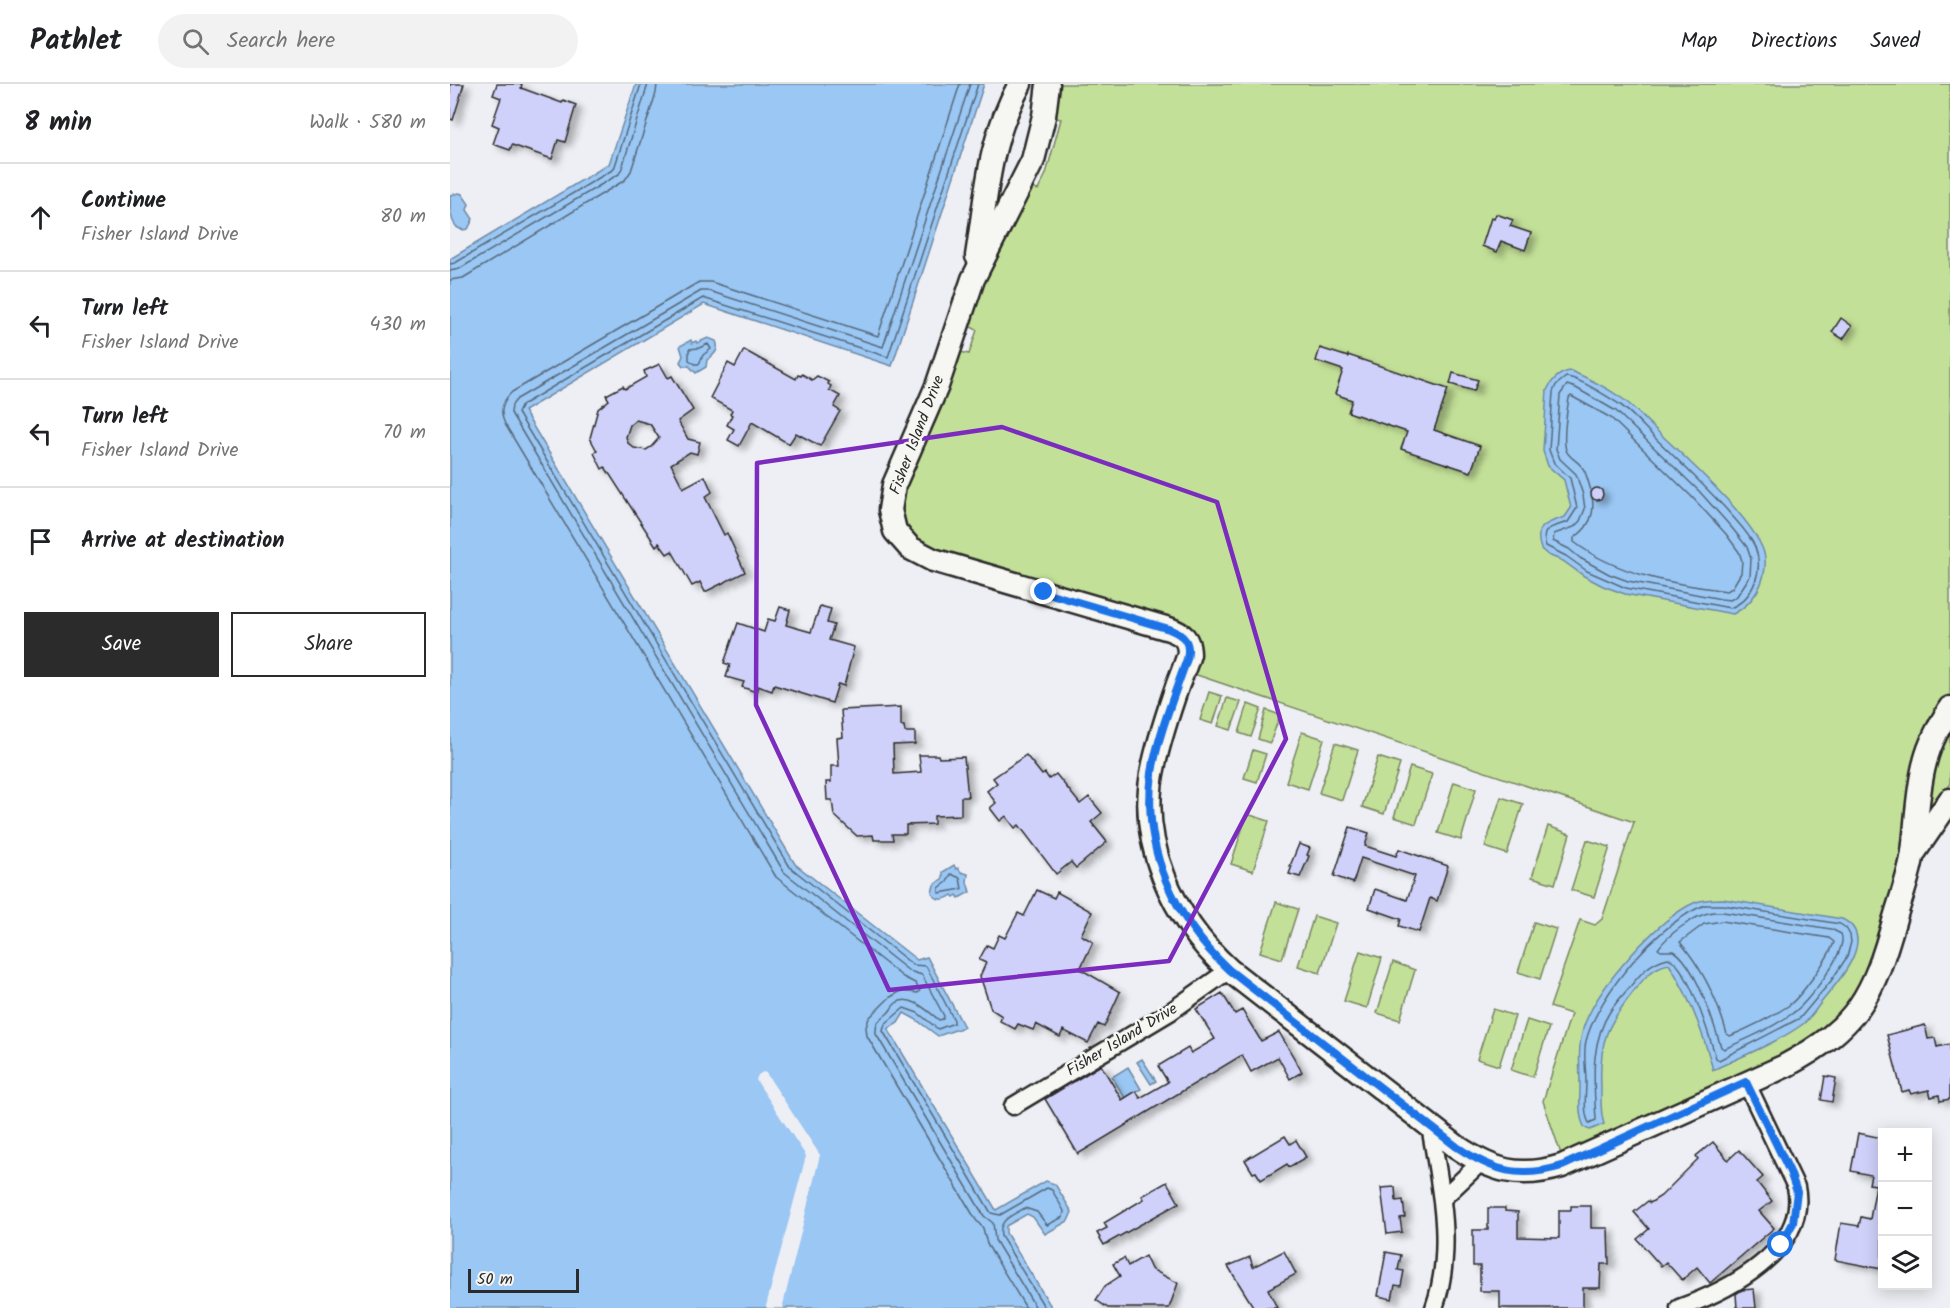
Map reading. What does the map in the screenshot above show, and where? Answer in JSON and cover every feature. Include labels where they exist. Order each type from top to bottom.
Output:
[{"type":"street","name":"Fisher Island Drive","points":[[973,279],[989,168],[1008,109],[1020,84]]},
{"type":"street","name":"Fisher Island Drive","points":[[1048,84],[1044,116],[1033,160],[973,279],[937,386],[894,485],[890,510],[895,531],[910,548],[933,560],[1169,629],[1186,639],[1189,649],[1187,659],[1152,772],[1150,809],[1153,836],[1164,878],[1183,917],[1205,946],[1229,970],[1430,1126],[1481,1162],[1515,1173],[1548,1170],[1607,1147],[1802,1057],[1827,1040],[1853,1016],[1871,988],[1879,970],[1912,855],[1925,760],[1937,730],[1950,708]]},
{"type":"street","points":[[984,206],[1006,213]]},
{"type":"street","name":"Fisher Island Drive","points":[[1912,855],[1945,807]]},
{"type":"street","points":[[1918,808],[1945,807]]},
{"type":"street","name":"Fisher Island Drive","points":[[1013,1106],[1178,1007],[1229,970]]},
{"type":"street","points":[[1679,1308],[1709,1303],[1768,1257],[1788,1235],[1795,1216],[1797,1192],[1793,1179],[1746,1082]]},
{"type":"street","points":[[1430,1126],[1443,1198],[1444,1264],[1436,1307]]},
{"type":"street","points":[[1443,1198],[1481,1162]]},
{"type":"highlighted area","points":[[1002,427],[1217,502],[1286,739],[1169,961],[889,990],[756,705],[757,463]]},
{"type":"green space","points":[[1053,84],[1950,84],[1950,699],[1911,818],[1872,976],[1821,1038],[1563,1160],[1543,1101],[1571,1014],[1550,1007],[1580,920],[1595,925],[1602,919],[1634,822],[1191,673],[1198,646],[913,543],[897,508],[956,351],[969,354],[977,330],[965,324],[1026,187],[1038,190],[1046,174],[1061,119],[1048,116]]},
{"type":"green space","points":[[1209,692],[1222,696],[1213,724],[1200,720]]},
{"type":"green space","points":[[1227,698],[1241,702],[1231,730],[1218,726]]},
{"type":"green space","points":[[1248,704],[1261,709],[1251,737],[1239,733]]},
{"type":"green space","points":[[1266,710],[1280,715],[1270,743],[1258,739]]},
{"type":"green space","points":[[1950,723],[1950,784],[1944,797],[1932,807],[1926,801],[1927,783]]},
{"type":"green space","points":[[1302,732],[1324,739],[1308,789],[1286,782]]},
{"type":"green space","points":[[1335,743],[1358,750],[1342,800],[1319,793]]},
{"type":"green space","points":[[1253,750],[1266,754],[1257,782],[1244,778]]},
{"type":"green space","points":[[1378,757],[1400,764],[1384,814],[1362,807]]},
{"type":"green space","points":[[1410,767],[1432,774],[1416,824],[1394,817]]},
{"type":"green space","points":[[1454,782],[1476,789],[1461,840],[1438,833]]},
{"type":"green space","points":[[1501,797],[1523,804],[1507,854],[1485,847]]},
{"type":"green space","points":[[1247,814],[1269,821],[1253,871],[1231,864]]},
{"type":"green space","points":[[1548,826],[1570,834],[1555,884],[1532,877]]},
{"type":"green space","points":[[1587,840],[1610,847],[1594,897],[1571,890]]},
{"type":"green space","points":[[1276,902],[1298,909],[1282,959],[1260,952]]},
{"type":"green space","points":[[1314,916],[1336,923],[1320,973],[1298,966]]},
{"type":"green space","points":[[1534,922],[1556,929],[1540,979],[1518,972]]},
{"type":"green space","points":[[1360,951],[1382,958],[1367,1008],[1344,1001]]},
{"type":"green space","points":[[1393,962],[1415,970],[1400,1020],[1377,1013]]},
{"type":"green space","points":[[1493,1009],[1515,1016],[1499,1066],[1477,1059]]},
{"type":"green space","points":[[1527,1020],[1549,1027],[1533,1077],[1511,1070]]},
{"type":"water","points":[[636,84],[984,84],[892,366],[704,304],[524,411],[795,864],[917,960],[927,957],[964,1027],[938,1036],[904,1013],[898,1023],[888,1029],[996,1210],[1046,1181],[1055,1184],[1072,1212],[1068,1221],[1045,1234],[1033,1217],[1027,1214],[1006,1226],[1006,1233],[1052,1308],[450,1308],[450,259],[609,164]]},
{"type":"water","points":[[459,193],[469,204],[467,210],[473,219],[468,229],[462,230],[454,224],[450,207],[450,195]]},
{"type":"water","points":[[708,338],[716,341],[717,350],[707,360],[706,367],[696,373],[689,366],[683,366],[680,362],[683,356],[680,346],[691,340],[692,343],[696,341],[697,343]]},
{"type":"water","points":[[1571,371],[1604,387],[1631,405],[1718,490],[1750,527],[1760,544],[1765,558],[1765,567],[1757,591],[1740,610],[1733,614],[1625,594],[1584,576],[1541,549],[1540,530],[1552,521],[1565,517],[1571,508],[1564,480],[1548,466],[1543,451],[1547,390],[1556,377]]},
{"type":"water","points":[[954,865],[956,869],[968,874],[967,882],[970,892],[959,898],[957,895],[954,897],[952,895],[944,899],[936,898],[932,893],[934,885],[943,878],[943,872]]},
{"type":"water","points":[[1723,899],[1842,919],[1852,927],[1857,936],[1856,947],[1846,970],[1803,1024],[1771,1043],[1713,1070],[1695,1015],[1677,976],[1669,964],[1654,970],[1624,1003],[1606,1035],[1601,1058],[1601,1105],[1604,1124],[1590,1130],[1585,1128],[1580,1108],[1582,1031],[1603,990],[1632,954],[1665,922],[1696,902]]},
{"type":"water","points":[[1142,1059],[1156,1081],[1151,1084],[1137,1062]]},
{"type":"water","points":[[1128,1067],[1141,1089],[1125,1098],[1112,1077]]},
{"type":"pier","points":[[763,1072],[766,1073],[820,1155],[784,1308],[767,1308],[766,1306],[806,1156],[756,1080]]},
{"type":"building","points":[[450,84],[464,84],[453,120],[450,119]]},
{"type":"building","points":[[497,84],[522,84],[521,88],[562,103],[563,100],[576,105],[565,142],[558,140],[552,159],[512,145],[510,150],[493,144],[499,127],[492,124],[501,98],[493,95]]},
{"type":"building","points":[[1496,214],[1513,220],[1510,226],[1531,233],[1525,250],[1501,241],[1497,252],[1482,246],[1491,218],[1494,219]]},
{"type":"building","points":[[1841,318],[1852,326],[1843,339],[1832,332]]},
{"type":"building","points":[[1320,348],[1348,357],[1348,355],[1448,389],[1434,430],[1480,446],[1471,472],[1401,449],[1407,432],[1348,412],[1352,400],[1335,394],[1343,370],[1316,361]]},
{"type":"building","points":[[744,350],[796,379],[802,374],[812,380],[817,376],[829,382],[831,386],[829,390],[840,396],[834,407],[840,411],[820,446],[796,433],[789,444],[752,422],[739,446],[728,440],[734,429],[727,425],[732,410],[710,398],[728,363],[735,367]]},
{"type":"building","points":[[660,364],[668,378],[672,376],[693,410],[678,421],[688,439],[700,442],[697,454],[690,452],[671,464],[683,488],[705,476],[712,492],[705,497],[724,535],[727,533],[745,572],[705,592],[700,582],[692,586],[672,551],[667,554],[659,543],[656,546],[605,467],[602,469],[594,453],[597,451],[590,438],[598,409],[609,400],[606,395],[623,386],[625,389],[646,377],[644,371]],"holes":[[[636,420],[650,424],[659,438],[651,447],[646,450],[634,448],[628,443],[626,437],[630,425]]]},
{"type":"building","points":[[1453,373],[1478,380],[1474,391],[1450,384]]},
{"type":"building","points":[[1599,488],[1602,489],[1602,499],[1595,500],[1592,499],[1591,492],[1592,489]]},
{"type":"building","points":[[820,606],[831,609],[827,623],[834,625],[829,640],[854,647],[844,686],[838,684],[832,703],[774,685],[772,691],[758,686],[756,692],[742,687],[744,682],[726,677],[730,665],[724,663],[738,623],[764,632],[768,619],[775,621],[780,607],[790,610],[786,625],[811,632]]},
{"type":"building","points":[[901,707],[901,726],[904,726],[905,732],[915,732],[915,744],[893,745],[894,774],[921,772],[919,755],[938,755],[939,758],[964,757],[968,797],[961,797],[961,815],[934,816],[934,824],[906,825],[906,834],[892,834],[893,840],[874,840],[873,835],[857,836],[834,815],[832,800],[827,800],[826,782],[831,782],[831,766],[839,766],[837,738],[843,737],[841,710]]},
{"type":"building","points":[[1026,755],[1042,775],[1045,773],[1049,779],[1056,774],[1080,804],[1089,797],[1102,813],[1091,822],[1107,842],[1076,868],[1071,862],[1056,874],[1019,825],[1015,828],[1006,816],[1000,821],[990,808],[996,803],[987,791],[997,783],[993,778]]},
{"type":"building","points":[[1350,827],[1369,833],[1365,846],[1396,856],[1399,849],[1448,866],[1437,901],[1430,898],[1419,932],[1399,926],[1401,919],[1369,908],[1375,889],[1407,900],[1415,876],[1361,858],[1353,883],[1334,876]]},
{"type":"building","points":[[1299,844],[1310,848],[1300,877],[1289,874]]},
{"type":"building","points":[[1037,890],[1054,898],[1057,892],[1092,912],[1081,935],[1093,942],[1080,969],[1120,992],[1104,1027],[1098,1024],[1088,1043],[1063,1030],[1060,1037],[1036,1024],[1033,1030],[1018,1024],[1015,1029],[1000,1021],[1002,1016],[991,1009],[980,976],[986,963],[979,960],[987,945],[993,948],[999,935],[1005,938],[1018,913],[1024,916]]},
{"type":"building","points":[[1222,993],[1235,1014],[1242,1010],[1261,1041],[1279,1032],[1302,1072],[1290,1079],[1278,1057],[1251,1072],[1242,1055],[1078,1154],[1045,1099],[1101,1065],[1122,1100],[1136,1091],[1140,1098],[1168,1082],[1158,1066],[1188,1048],[1191,1053],[1215,1039],[1196,1009]]},
{"type":"building","points":[[1925,1025],[1928,1039],[1935,1038],[1937,1047],[1950,1044],[1950,1099],[1940,1101],[1939,1095],[1931,1097],[1929,1090],[1911,1094],[1909,1090],[1902,1092],[1887,1035]]},
{"type":"building","points":[[1825,1076],[1836,1078],[1832,1102],[1821,1100]]},
{"type":"building","points":[[1858,1133],[1878,1137],[1878,1268],[1835,1260],[1841,1223],[1859,1226],[1861,1217],[1870,1219],[1876,1185],[1869,1184],[1871,1175],[1851,1171]]},
{"type":"building","points":[[1285,1136],[1290,1144],[1296,1140],[1306,1157],[1289,1167],[1287,1164],[1261,1180],[1256,1172],[1253,1173],[1245,1160]]},
{"type":"building","points":[[1713,1142],[1728,1160],[1739,1150],[1763,1177],[1757,1182],[1772,1201],[1759,1211],[1774,1228],[1710,1283],[1697,1267],[1682,1280],[1666,1262],[1661,1266],[1637,1239],[1649,1229],[1634,1212],[1648,1201],[1650,1203],[1661,1196],[1698,1159],[1696,1156]]},
{"type":"building","points":[[1167,1182],[1179,1203],[1104,1245],[1097,1233],[1107,1228],[1104,1223],[1144,1199],[1142,1196]]},
{"type":"building","points":[[1395,1187],[1396,1201],[1403,1200],[1405,1217],[1400,1218],[1402,1232],[1387,1234],[1381,1188]]},
{"type":"building","points":[[1571,1206],[1591,1206],[1591,1228],[1608,1228],[1609,1264],[1601,1264],[1600,1288],[1583,1288],[1583,1308],[1500,1308],[1500,1291],[1480,1291],[1480,1266],[1473,1266],[1473,1230],[1488,1230],[1488,1208],[1505,1208],[1505,1211],[1518,1212],[1518,1237],[1559,1238],[1559,1210],[1571,1210]]},
{"type":"building","points":[[1284,1251],[1296,1274],[1268,1289],[1277,1308],[1254,1308],[1228,1266],[1250,1257],[1253,1267]]},
{"type":"building","points":[[1386,1252],[1401,1255],[1398,1270],[1404,1271],[1401,1286],[1395,1285],[1392,1299],[1378,1296]]},
{"type":"building","points":[[1145,1256],[1151,1269],[1178,1283],[1169,1308],[1108,1308],[1096,1300],[1105,1286],[1120,1276],[1113,1264],[1124,1258],[1128,1266]]},
{"type":"building","points":[[1754,1289],[1756,1308],[1737,1308],[1736,1294],[1742,1290]]},
{"type":"route","points":[[1044,592],[1169,629],[1179,633],[1188,643],[1189,654],[1152,772],[1150,809],[1153,836],[1164,878],[1183,917],[1200,941],[1229,970],[1457,1147],[1489,1166],[1515,1173],[1535,1173],[1562,1166],[1746,1082],[1796,1187],[1797,1203],[1793,1223],[1781,1245]]}]
